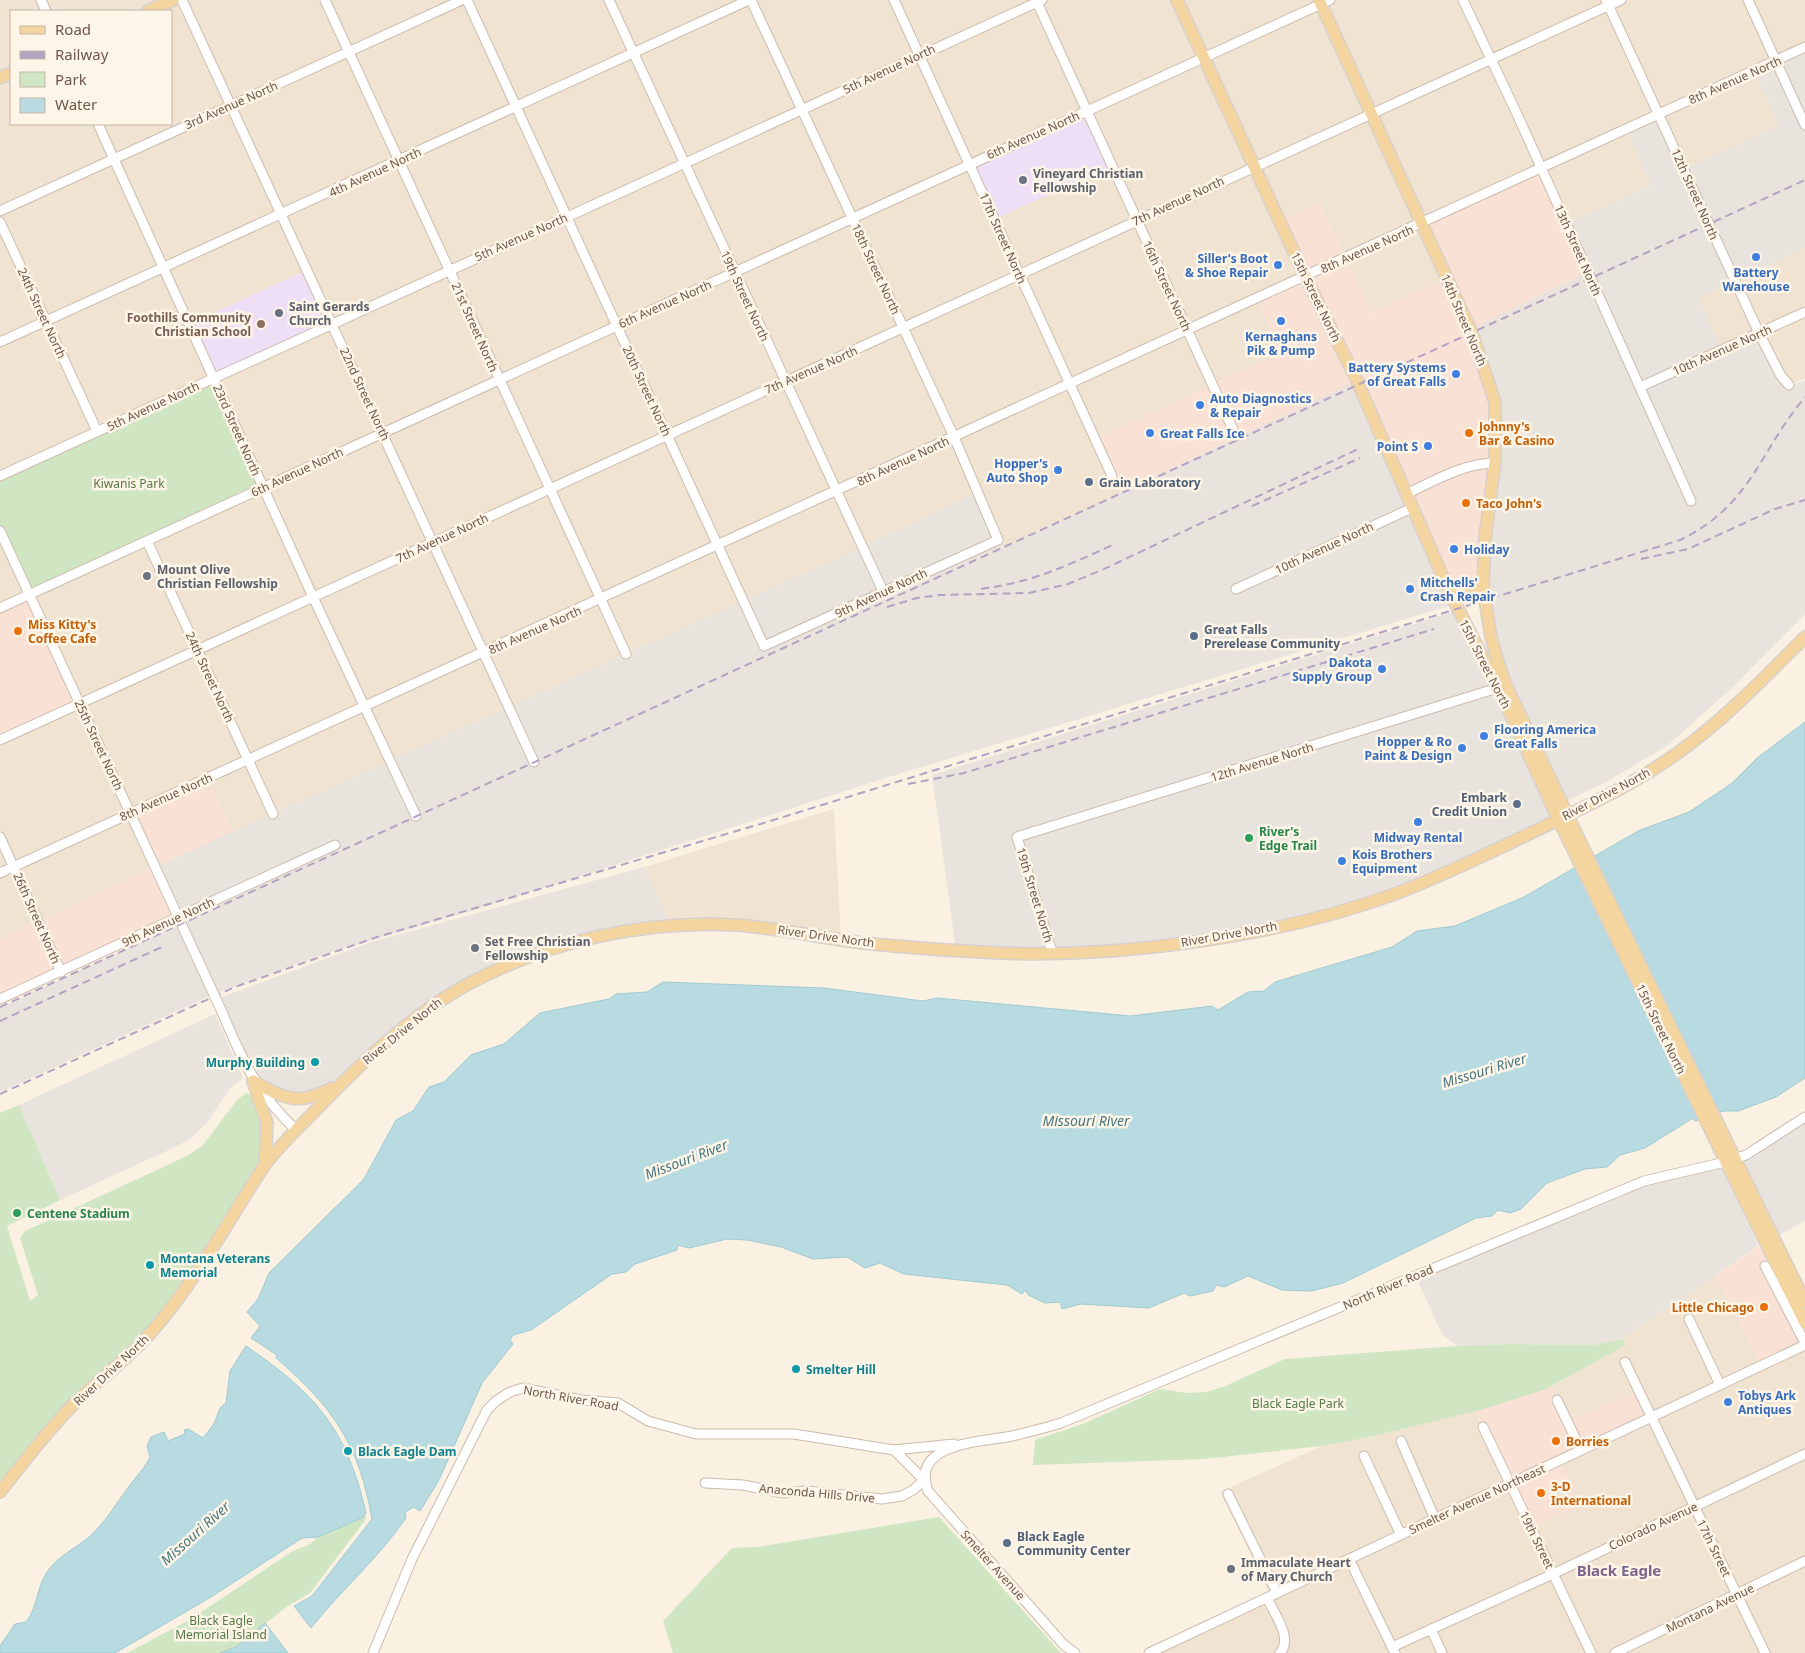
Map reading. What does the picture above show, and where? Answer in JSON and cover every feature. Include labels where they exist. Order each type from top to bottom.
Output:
[{"type":"main road","points":[[150,10],[173,0]]},
{"type":"main road","name":"15th Street North","points":[[1177,0],[1305,276],[1357,381],[1450,593],[1503,687],[1573,838],[1721,1142],[1805,1302]]},
{"type":"main road","name":"14th Street North","points":[[1324,1],[1372,113],[1472,333],[1495,402],[1495,463],[1485,537],[1483,587],[1491,638],[1498,662]]},
{"type":"main road","points":[[1450,593],[1466,597],[1483,587]]},
{"type":"main road","name":"River Drive North","points":[[0,1492],[69,1409],[134,1351],[158,1324],[186,1286],[264,1165],[296,1130],[342,1083],[400,1030],[445,998],[471,983],[540,952],[639,928],[738,925],[862,942],[981,952],[1052,952],[1145,947],[1235,934],[1320,917],[1388,897],[1423,883],[1629,784],[1677,753],[1713,726],[1805,637]]},
{"type":"main road","name":"15th Street North","points":[[1498,662],[1503,687]]},
{"type":"main road","points":[[253,1081],[273,1093],[289,1098],[303,1099],[314,1097],[342,1083]]},
{"type":"main road","points":[[253,1081],[267,1123],[264,1165]]},
{"type":"main road","name":"15th Street North","points":[[1730,1160],[1805,1323]]},
{"type":"street","name":"22nd Street North","points":[[182,0],[384,432],[432,543],[534,762]]},
{"type":"street","name":"21st Street North","points":[[325,0],[626,654]]},
{"type":"street","name":"3rd Avenue North","points":[[0,211],[462,0]]},
{"type":"street","name":"20th Street North","points":[[467,0],[568,216],[764,646]]},
{"type":"street","name":"19th Street North","points":[[609,0],[883,591]]},
{"type":"street","name":"4th Avenue North","points":[[0,342],[750,0]]},
{"type":"street","name":"18th Street North","points":[[750,0],[904,328],[954,437],[998,540]]},
{"type":"street","name":"17th Street North","points":[[894,0],[1112,476]]},
{"type":"street","name":"13th Street North","points":[[1463,0],[1542,169],[1691,501]]},
{"type":"street","name":"7th Avenue North","points":[[0,740],[1491,59],[1608,3],[1621,0]]},
{"type":"street","points":[[1748,0],[1805,126]]},
{"type":"street","name":"5th Avenue North","points":[[0,476],[1038,1]]},
{"type":"street","name":"16th Street North","points":[[1038,1],[1236,436]]},
{"type":"street","name":"6th Avenue North","points":[[0,608],[1324,1]]},
{"type":"street","name":"12th Street North","points":[[1608,3],[1760,333],[1781,376],[1789,385]]},
{"type":"street","name":"8th Avenue North","points":[[0,873],[1422,224],[1805,47]]},
{"type":"street","name":"23rd Street North","points":[[98,125],[313,598],[366,706],[416,816]]},
{"type":"street","name":"24th Street North","points":[[0,222],[97,431]]},
{"type":"street","name":"10th Avenue North","points":[[1640,387],[1805,312]]},
{"type":"street","points":[[1406,494],[1467,467],[1480,463],[1495,463]]},
{"type":"street","name":"10th Avenue North","points":[[1236,589],[1412,508]]},
{"type":"street","name":"25th Street North","points":[[0,531],[253,1081]]},
{"type":"street","name":"24th Street North","points":[[147,540],[272,814]]},
{"type":"street","name":"9th Avenue North","points":[[764,646],[998,540]]},
{"type":"street","name":"12th Avenue North","points":[[1017,837],[1503,687]]},
{"type":"street","name":"26th Street North","points":[[0,837],[62,972]]},
{"type":"street","name":"19th Street North","points":[[1017,837],[1052,952]]},
{"type":"street","name":"9th Avenue North","points":[[0,999],[335,845]]},
{"type":"street","points":[[253,1081],[274,1108],[296,1130]]},
{"type":"street","name":"North River Road","points":[[373,1653],[412,1559],[488,1410],[496,1401],[510,1392],[523,1388],[581,1400],[618,1403],[648,1421],[696,1434],[794,1434],[894,1450],[1012,1436],[1061,1424],[1644,1181],[1746,1155],[1805,1117]]},
{"type":"street","points":[[1765,1266],[1805,1344]]},
{"type":"street","points":[[1689,1319],[1720,1385]]},
{"type":"street","name":"Smelter Avenue Northeast","points":[[1150,1653],[1652,1418],[1805,1344]]},
{"type":"street","name":"17th Street","points":[[1625,1362],[1765,1653]]},
{"type":"street","points":[[1556,1400],[1581,1450]]},
{"type":"street","name":"19th Street","points":[[1483,1427],[1591,1653]]},
{"type":"street","points":[[1401,1441],[1435,1519]]},
{"type":"street","name":"North River Road","points":[[924,1480],[925,1469],[934,1457],[948,1448],[966,1442]]},
{"type":"street","points":[[894,1450],[924,1480]]},
{"type":"street","name":"Colorado Avenue","points":[[1393,1650],[1431,1629],[1553,1574],[1805,1454]]},
{"type":"street","points":[[1364,1456],[1401,1535]]},
{"type":"street","name":"Anaconda Hills Drive","points":[[705,1483],[743,1485],[783,1492],[807,1491],[882,1498],[902,1496],[914,1490],[924,1480]]},
{"type":"street","name":"Smelter Avenue","points":[[924,1480],[928,1491],[939,1504],[1064,1645],[1075,1653]]},
{"type":"street","points":[[1228,1494],[1277,1593]]},
{"type":"street","points":[[1349,1559],[1393,1650]]},
{"type":"street","name":"Montana Avenue","points":[[1616,1653],[1805,1561]]},
{"type":"street","points":[[1267,1598],[1286,1639],[1283,1650]]},
{"type":"street","points":[[1431,1629],[1442,1653]]},
{"type":"shaded area","points":[[0,0],[1177,0],[1179,3],[1185,0],[1805,0],[1805,47],[1754,71],[1779,126],[1684,169],[1626,130],[1651,185],[1371,313],[1320,204],[1305,276],[1282,353],[1095,439],[1120,494],[1002,548],[978,492],[862,547],[232,833],[207,779],[155,867],[0,939]]},
{"type":"shaded area","points":[[1805,47],[1805,248],[1698,298],[1722,350],[1759,333],[1789,385],[1805,381],[1805,614],[1732,688],[1667,746],[1602,784],[1562,803],[1506,685],[1484,602],[1495,402],[1470,329],[1587,272],[1566,224],[1651,185],[1626,130],[1659,114],[1684,169],[1779,126],[1754,71]]},
{"type":"shaded area","points":[[1087,110],[1112,166],[995,219],[969,163]]},
{"type":"shaded area","points":[[1542,169],[1588,272],[1495,402],[1484,602],[1458,610],[1357,385],[1120,494],[1095,439],[1281,353],[1257,299],[1305,276],[1280,222],[1320,203],[1371,313],[1447,278],[1422,224]]},
{"type":"shaded area","points":[[1805,248],[1805,378],[1789,385],[1722,350],[1697,298]]},
{"type":"shaded area","name":"Foothills Community Christian School","points":[[307,270],[332,324],[214,378],[189,324]]},
{"type":"shaded area","points":[[1357,381],[1455,604],[889,777],[471,911],[328,953],[214,994],[0,1092],[0,1008],[181,923],[155,867],[862,547],[978,492],[1003,548]]},
{"type":"shaded area","points":[[30,595],[80,703],[0,740],[0,608]]},
{"type":"shaded area","points":[[1458,610],[1558,819],[1459,867],[1321,917],[1145,947],[956,950],[932,775]]},
{"type":"shaded area","points":[[207,778],[232,833],[156,867],[179,917],[0,1002],[0,939],[155,867],[131,813]]},
{"type":"shaded area","points":[[834,809],[841,939],[772,929],[671,926],[644,867]]},
{"type":"shaded area","points":[[644,867],[671,926],[564,945],[445,998],[342,1083],[303,1099],[253,1081],[216,999],[372,942]]},
{"type":"shaded area","points":[[215,1014],[243,1078],[230,1088],[206,1124],[190,1139],[173,1148],[60,1200],[19,1105]]},
{"type":"shaded area","points":[[1805,1117],[1805,1221],[1774,1238],[1735,1159]]},
{"type":"shaded area","points":[[1721,1163],[1758,1246],[1622,1339],[1594,1345],[1511,1344],[1457,1346],[1442,1334],[1415,1275],[1644,1181]]},
{"type":"shaded area","points":[[1758,1247],[1768,1254],[1805,1330],[1805,1345],[1762,1366],[1716,1275]]},
{"type":"shaded area","points":[[1716,1275],[1725,1292],[1805,1345],[1805,1653],[1150,1653],[1271,1596],[1220,1492],[1322,1446],[1370,1437],[1475,1411],[1510,1484],[1559,1460],[1567,1422],[1550,1387],[1625,1345],[1622,1339]]},
{"type":"shaded area","points":[[1550,1387],[1568,1422],[1639,1390],[1652,1418],[1559,1461],[1581,1505],[1531,1528],[1475,1411]]},
{"type":"green space","name":"Kiwanis Park","points":[[214,378],[263,487],[30,595],[0,531],[0,476]]},
{"type":"green space","points":[[246,1093],[254,1096],[261,1124],[262,1141],[257,1169],[167,1306],[144,1334],[62,1407],[0,1482],[0,1113],[19,1105],[60,1200],[7,1226],[30,1301],[38,1295],[20,1238],[25,1231],[187,1156],[203,1145],[237,1100]]},
{"type":"green space","name":"Black Eagle Park","points":[[1622,1339],[1626,1345],[1544,1390],[1484,1409],[1370,1437],[1322,1446],[1205,1459],[1033,1465],[1035,1440],[1083,1424],[1160,1389],[1187,1393],[1207,1392],[1285,1359],[1457,1346],[1511,1344],[1594,1345]]},
{"type":"green space","name":"Black Eagle Memorial Island","points":[[366,1513],[366,1519],[310,1593],[285,1608],[236,1647],[220,1653],[127,1653],[191,1619],[291,1552],[310,1544],[318,1537],[362,1518]]},
{"type":"green space","points":[[939,1517],[1061,1653],[673,1653],[663,1621],[732,1548],[757,1547]]},
{"type":"water","name":"Missouri River","points":[[1805,722],[1805,1078],[1776,1097],[1738,1111],[1723,1111],[1695,1121],[1693,1118],[1645,1148],[1620,1155],[1607,1167],[1585,1169],[1547,1183],[1521,1209],[1510,1213],[1498,1210],[1492,1216],[1476,1218],[1343,1283],[1312,1291],[1282,1290],[1248,1276],[1224,1287],[1216,1285],[1213,1291],[1190,1296],[1184,1293],[1149,1308],[1081,1304],[1062,1309],[1060,1302],[1045,1303],[1028,1295],[1026,1290],[1022,1294],[1007,1285],[904,1274],[880,1263],[865,1268],[847,1257],[813,1259],[781,1247],[747,1240],[727,1239],[689,1248],[678,1245],[677,1250],[635,1264],[626,1272],[612,1274],[531,1330],[513,1335],[510,1340],[513,1344],[482,1383],[439,1480],[420,1511],[414,1507],[405,1512],[406,1518],[395,1533],[311,1628],[294,1606],[312,1596],[372,1519],[360,1469],[340,1429],[313,1393],[276,1358],[277,1355],[251,1338],[260,1326],[247,1312],[258,1299],[269,1273],[364,1179],[396,1120],[413,1111],[429,1087],[444,1082],[471,1055],[504,1044],[540,1013],[609,999],[616,994],[647,992],[663,982],[824,988],[923,1001],[937,998],[1131,1016],[1212,1006],[1218,1010],[1248,992],[1264,991],[1275,982],[1392,947],[1417,931],[1455,926],[1524,897],[1638,831],[1689,812],[1731,784],[1757,758]]},
{"type":"water","name":"Missouri River","points":[[246,1346],[291,1380],[325,1416],[349,1458],[366,1513],[362,1518],[318,1537],[302,1538],[211,1597],[115,1653],[0,1653],[0,1646],[15,1624],[26,1622],[30,1616],[46,1573],[63,1556],[97,1529],[145,1466],[150,1457],[147,1446],[151,1437],[164,1432],[168,1441],[185,1434],[184,1430],[188,1429],[203,1438],[214,1424],[220,1408],[226,1403],[230,1371]]},
{"type":"water","points":[[265,1623],[288,1653],[220,1653],[236,1647]]},
{"type":"railway","points":[[0,1007],[1805,180]]},
{"type":"railway","points":[[0,1094],[235,987],[377,937],[767,822],[1680,540],[1704,526],[1723,511],[1739,494],[1805,397]]},
{"type":"railway","points":[[887,607],[917,598],[940,595],[1029,593],[1068,584],[1102,570],[1358,449]]},
{"type":"railway","points":[[1252,506],[1360,458]]},
{"type":"railway","points":[[1641,559],[1688,549],[1775,509],[1805,500]]},
{"type":"railway","points":[[981,589],[1034,577],[1066,566],[1115,544]]},
{"type":"railway","points":[[908,784],[964,773],[1434,629]]},
{"type":"railway","points":[[0,1021],[162,947]]},
{"type":"place","name":"Vineyard Christian Fellowship","points":[[1023,180]]},
{"type":"place","name":"Battery Warehouse","points":[[1756,257]]},
{"type":"place","name":"Siller's Boot & Shoe Repair","points":[[1278,265]]},
{"type":"place","name":"Saint Gerards Church","points":[[279,313]]},
{"type":"place","name":"Kernaghans Pik & Pump","points":[[1281,321]]},
{"type":"place","name":"Foothills Community Christian School","points":[[261,324]]},
{"type":"place","name":"Battery Systems of Great Falls","points":[[1456,374]]},
{"type":"place","name":"Auto Diagnostics & Repair","points":[[1200,405]]},
{"type":"place","name":"Great Falls Ice","points":[[1150,433]]},
{"type":"place","name":"Johnny's Bar & Casino","points":[[1469,433]]},
{"type":"place","name":"Point S","points":[[1428,446]]},
{"type":"place","name":"Hopper's Auto Shop","points":[[1058,470]]},
{"type":"place","name":"Grain Laboratory","points":[[1089,482]]},
{"type":"place","name":"Taco John's","points":[[1466,503]]},
{"type":"place","name":"Holiday","points":[[1454,549]]},
{"type":"place","name":"Mount Olive Christian Fellowship","points":[[147,576]]},
{"type":"place","name":"Mitchells' Crash Repair","points":[[1410,589]]},
{"type":"place","name":"Miss Kitty's Coffee Cafe","points":[[18,631]]},
{"type":"place","name":"Great Falls Prerelease Community","points":[[1194,636]]},
{"type":"place","name":"Dakota Supply Group","points":[[1382,669]]},
{"type":"place","name":"Flooring America Great Falls","points":[[1484,736]]},
{"type":"place","name":"Hopper & Ro Paint & Design","points":[[1462,748]]},
{"type":"place","name":"Embark Credit Union","points":[[1517,804]]},
{"type":"place","name":"Midway Rental","points":[[1418,822]]},
{"type":"place","name":"River's Edge Trail","points":[[1249,838]]},
{"type":"place","name":"Kois Brothers Equipment","points":[[1342,861]]},
{"type":"place","name":"Set Free Christian Fellowship","points":[[475,948]]},
{"type":"place","name":"Murphy Building","points":[[315,1062]]},
{"type":"place","name":"Centene Stadium","points":[[17,1213]]},
{"type":"place","name":"Montana Veterans Memorial","points":[[150,1265]]},
{"type":"place","name":"Little Chicago","points":[[1764,1307]]},
{"type":"place","name":"Smelter Hill","points":[[796,1369]]},
{"type":"place","name":"Tobys Ark Antiques","points":[[1728,1402]]},
{"type":"place","name":"Borries","points":[[1556,1441]]},
{"type":"place","name":"Black Eagle Dam","points":[[348,1451]]},
{"type":"place","name":"3-D International","points":[[1541,1493]]},
{"type":"place","name":"Black Eagle Community Center","points":[[1007,1543]]},
{"type":"place","name":"Immaculate Heart of Mary Church","points":[[1231,1569]]},
{"type":"district","name":"Black Eagle","points":[[1619,1570]]}]
